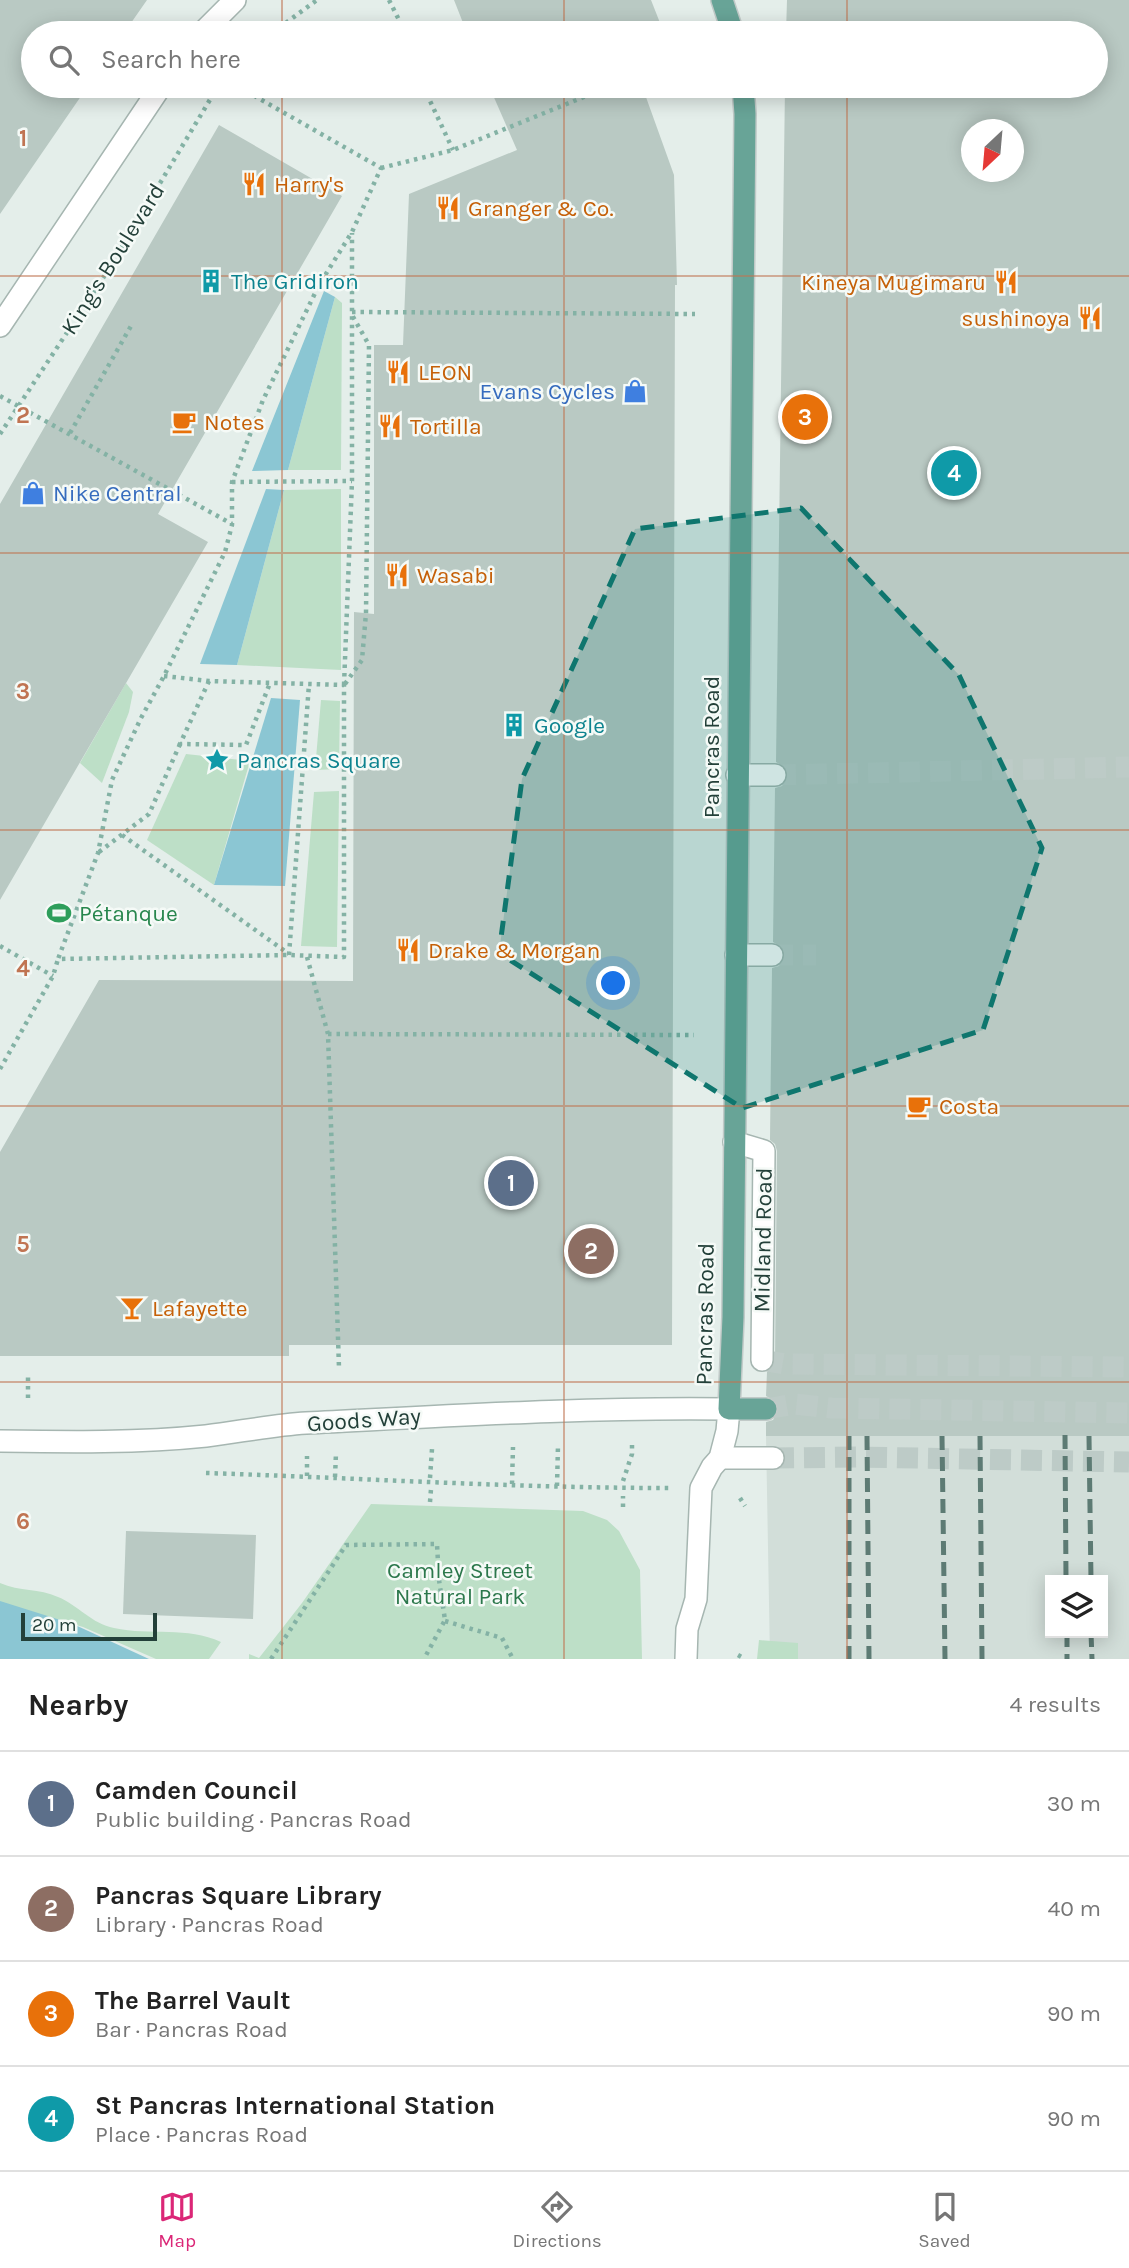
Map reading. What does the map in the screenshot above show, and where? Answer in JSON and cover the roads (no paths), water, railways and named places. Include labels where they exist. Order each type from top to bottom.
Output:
[{"type":"main road","points":[[722,0],[729,21]]},
{"type":"main road","name":"Pancras Road","points":[[744,98],[733,1317],[729,1409],[766,1409]]},
{"type":"street","points":[[214,21],[235,0]]},
{"type":"street","points":[[0,326],[153,98]]},
{"type":"street","points":[[737,775],[775,775]]},
{"type":"street","points":[[736,955],[772,955]]},
{"type":"street","name":"Midland Road","points":[[734,1142],[764,1151],[762,1360]]},
{"type":"street","name":"Goods Way","points":[[0,1441],[127,1441],[205,1436],[303,1423],[452,1414],[605,1409],[729,1409]]},
{"type":"street","name":"Pancras Road","points":[[687,1659],[687,1629],[696,1599],[701,1488],[720,1458],[729,1409]]},
{"type":"street","points":[[720,1458],[774,1458]]},
{"type":"water","points":[[324,291],[335,297],[288,470],[252,471]]},
{"type":"water","points":[[266,489],[284,490],[237,665],[200,664]]},
{"type":"water","points":[[271,698],[300,700],[285,886],[214,885]]},
{"type":"water","points":[[0,1601],[73,1624],[149,1659],[0,1659]]},
{"type":"tunnel","points":[[775,775],[1129,767]]},
{"type":"tunnel","points":[[772,955],[816,955]]},
{"type":"tunnel","points":[[762,1360],[785,1364],[1129,1367]]},
{"type":"tunnel","points":[[766,1409],[794,1404],[831,1408],[1129,1413]]},
{"type":"tunnel","points":[[773,1458],[1129,1462]]},
{"type":"railway","points":[[1065,1435],[1066,1575]]},
{"type":"railway","points":[[849,1436],[849,1659]]},
{"type":"railway","points":[[867,1436],[869,1659]]},
{"type":"railway","points":[[942,1436],[945,1659]]},
{"type":"railway","points":[[980,1436],[982,1659]]},
{"type":"railway","points":[[1089,1436],[1091,1575]]},
{"type":"railway","points":[[1067,1638],[1067,1659]]},
{"type":"railway","points":[[1091,1638],[1092,1659]]},
{"type":"place","name":"Harry's","points":[[254,184]]},
{"type":"place","name":"Granger & Co.","points":[[448,208]]},
{"type":"place","name":"The Gridiron","points":[[211,281]]},
{"type":"place","name":"Kineya Mugimaru","points":[[1006,282]]},
{"type":"place","name":"sushinoya","points":[[1090,318]]},
{"type":"place","name":"LEON","points":[[398,372]]},
{"type":"place","name":"Evans Cycles","points":[[635,391]]},
{"type":"place","name":"The Barrel Vault","points":[[805,417]]},
{"type":"place","name":"Notes","points":[[184,422]]},
{"type":"place","name":"Tortilla","points":[[390,426]]},
{"type":"place","name":"St Pancras International Station","points":[[954,473]]},
{"type":"place","name":"Nike Central","points":[[33,493]]},
{"type":"place","name":"Wasabi","points":[[397,575]]},
{"type":"place","name":"Google","points":[[514,725]]},
{"type":"place","name":"Pancras Square","points":[[217,760]]},
{"type":"place","name":"Pétanque","points":[[59,913]]},
{"type":"place","name":"Drake & Morgan","points":[[408,950]]},
{"type":"place","name":"Costa","points":[[919,1106]]},
{"type":"place","name":"Camden Council","points":[[511,1183]]},
{"type":"place","name":"Pancras Square Library","points":[[591,1251]]},
{"type":"place","name":"Lafayette","points":[[132,1308]]},
{"type":"park label","name":"Camley Street Natural Park","points":[[460,1583]]}]
